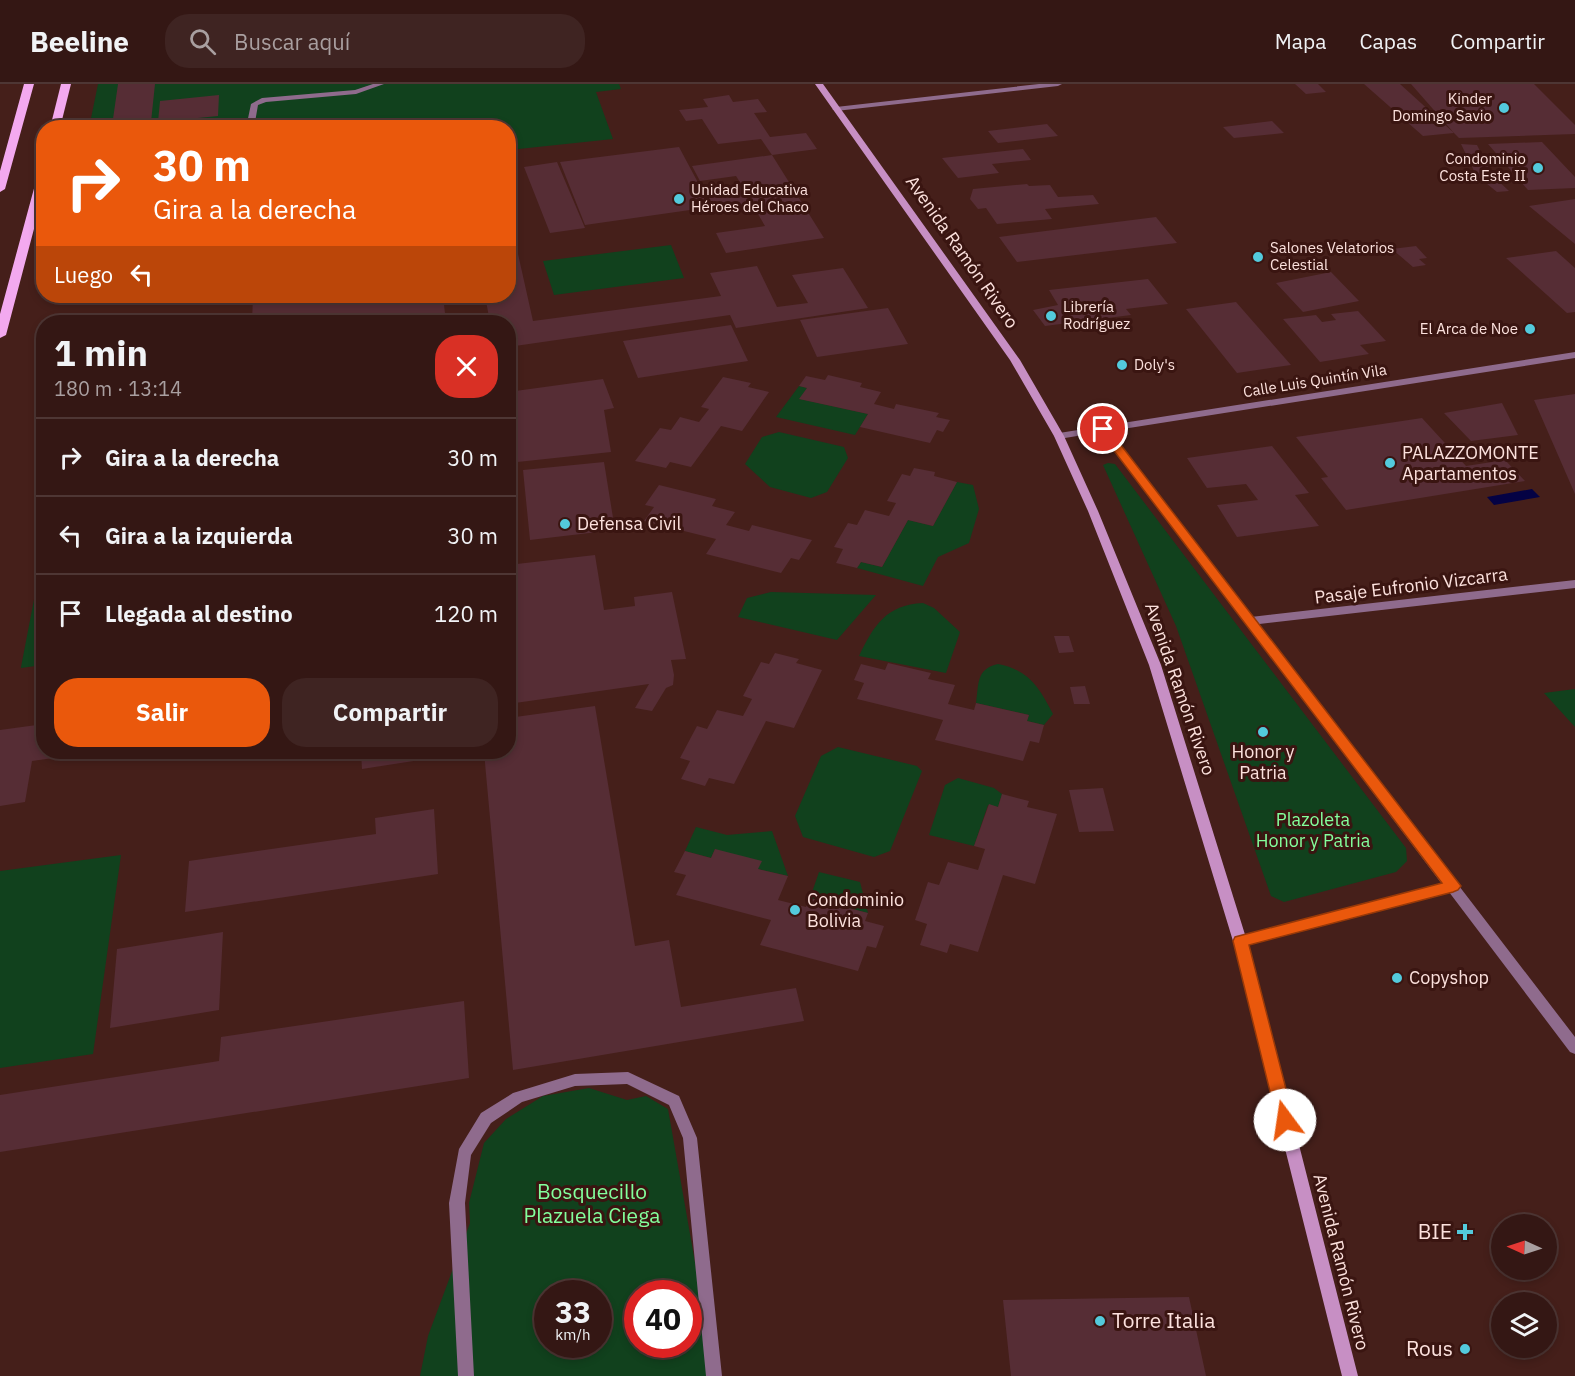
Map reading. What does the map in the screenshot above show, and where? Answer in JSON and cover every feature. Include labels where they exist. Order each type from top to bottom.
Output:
[{"type":"main road","points":[[0,189],[29,84]]},
{"type":"main road","points":[[57,120],[66,84]]},
{"type":"main road","points":[[0,335],[36,200]]},
{"type":"street","points":[[252,120],[255,104],[266,100],[356,92],[380,84]]},
{"type":"street","name":"Avenida Ramón Rivero","points":[[819,84],[1015,360],[1059,436],[1093,511],[1155,665],[1240,941],[1350,1376]]},
{"type":"street","points":[[836,109],[1059,84]]},
{"type":"street","name":"Calle Luis Quintín Vila","points":[[1059,436],[1575,355]]},
{"type":"street","points":[[1103,429],[1575,1048]]},
{"type":"street","name":"Pasaje Eufronio Vizcarra","points":[[1251,621],[1575,584]]},
{"type":"street","points":[[1240,941],[1453,886]]},
{"type":"street","points":[[466,1376],[457,1203],[464,1154],[486,1118],[518,1097],[575,1080],[628,1078],[674,1101],[690,1138],[714,1376]]},
{"type":"green space","points":[[98,84],[619,84],[621,89],[596,92],[613,139],[516,149],[516,120],[91,120]]},
{"type":"green space","points":[[671,245],[684,278],[554,295],[543,261]]},
{"type":"green space","points":[[799,386],[807,388],[800,399],[868,414],[855,435],[776,417]]},
{"type":"green space","points":[[779,432],[844,447],[848,458],[827,492],[811,498],[770,487],[745,464],[762,437]]},
{"type":"green space","name":"Plazoleta Honor y Patria","points":[[1115,464],[1406,848],[1407,861],[1396,872],[1284,902],[1271,896],[1176,626],[1103,465]]},
{"type":"green space","points":[[957,482],[973,485],[979,509],[969,543],[938,557],[923,586],[857,568],[861,562],[882,567],[908,520],[933,526]]},
{"type":"green space","points":[[36,589],[36,666],[21,667]]},
{"type":"green space","points":[[771,592],[876,595],[837,640],[738,617],[747,598]]},
{"type":"green space","points":[[923,603],[934,608],[960,632],[946,673],[859,656],[876,626],[890,612]]},
{"type":"green space","points":[[998,664],[1025,675],[1038,688],[1053,714],[1044,725],[1027,721],[1029,715],[976,703],[978,683],[982,673]]},
{"type":"green space","points":[[1575,689],[1575,727],[1544,693]]},
{"type":"green space","points":[[838,747],[917,766],[922,771],[890,851],[874,857],[803,837],[795,816],[821,756]]},
{"type":"green space","points":[[958,778],[994,788],[1002,794],[998,807],[988,805],[974,846],[929,835],[945,785]]},
{"type":"green space","points":[[696,827],[727,835],[772,831],[788,876],[758,869],[715,849],[711,858],[685,851]]},
{"type":"green space","points":[[121,855],[93,1054],[0,1068],[0,871]]},
{"type":"green space","points":[[819,872],[860,882],[868,913],[810,898]]},
{"type":"green space","name":"Bosquecillo Plazuela Ciega","points":[[589,1088],[627,1100],[646,1096],[668,1109],[698,1280],[624,1280],[624,1358],[702,1358],[702,1302],[715,1376],[420,1376],[428,1336],[470,1223],[469,1203],[484,1143],[506,1119],[543,1096]]},
{"type":"shaded area","points":[[1532,489],[1540,497],[1494,505],[1487,497]]},
{"type":"building","points":[[118,84],[155,84],[151,120],[113,120]]},
{"type":"building","points":[[1295,84],[1318,84],[1326,92],[1306,94]]},
{"type":"building","points":[[1364,84],[1400,84],[1454,133],[1423,136]]},
{"type":"building","name":"Kinder Domingo Savio","points":[[1411,84],[1534,84],[1575,125],[1575,134],[1459,138]]},
{"type":"building","points":[[219,95],[218,116],[158,120],[160,101]]},
{"type":"building","points":[[729,95],[733,102],[758,99],[767,112],[754,113],[770,137],[806,133],[817,149],[772,155],[761,139],[718,144],[702,119],[686,121],[679,110],[708,107],[703,99]]},
{"type":"building","points":[[1272,121],[1284,133],[1234,138],[1223,127]]},
{"type":"building","points":[[1047,124],[1058,136],[998,143],[988,131]]},
{"type":"building","name":"Condominio Costa Este II","points":[[1542,142],[1575,177],[1575,188],[1528,190],[1488,144]]},
{"type":"building","points":[[1461,144],[1477,145],[1492,175],[1509,191],[1497,192],[1476,175]]},
{"type":"building","points":[[679,147],[711,207],[585,225],[560,162]]},
{"type":"building","points":[[1023,149],[1031,160],[992,164],[999,173],[958,178],[942,158]]},
{"type":"building","points":[[772,155],[824,238],[726,253],[716,233],[765,226],[752,204],[715,209],[705,192],[743,187],[736,176],[700,181],[692,166]]},
{"type":"building","points":[[557,162],[585,228],[550,233],[524,167]]},
{"type":"building","points":[[1027,184],[1029,186],[1050,185],[1058,197],[1093,195],[1099,204],[1045,209],[1052,219],[997,224],[986,208],[978,209],[970,199],[973,189]]},
{"type":"building","points":[[1575,199],[1575,244],[1529,206]]},
{"type":"building","points":[[1156,217],[1177,243],[1017,262],[999,237]]},
{"type":"building","points":[[516,245],[533,321],[721,296],[710,273],[757,266],[777,307],[808,303],[792,275],[843,268],[868,308],[736,328],[730,315],[516,346],[516,315],[489,315],[486,303],[516,303]]},
{"type":"building","points":[[1416,246],[1427,258],[1419,259],[1426,265],[1413,267],[1392,249]]},
{"type":"building","points":[[1556,251],[1575,268],[1575,312],[1567,313],[1506,258]]},
{"type":"building","points":[[1331,272],[1359,301],[1303,312],[1276,283]]},
{"type":"building","points":[[1148,279],[1168,304],[1126,309],[1131,315],[1045,326],[1033,310],[1058,305],[1049,290]]},
{"type":"building","points":[[1236,302],[1291,365],[1237,373],[1186,309]]},
{"type":"building","points":[[253,303],[444,303],[445,315],[252,315]]},
{"type":"building","points":[[888,308],[908,344],[817,357],[800,320]]},
{"type":"building","points":[[1358,311],[1386,341],[1360,345],[1369,354],[1320,362],[1283,319],[1316,315],[1322,322],[1336,320],[1331,314]]},
{"type":"building","points":[[731,325],[748,361],[638,378],[623,341]]},
{"type":"building","points":[[828,375],[862,383],[860,387],[881,392],[874,404],[894,409],[896,404],[939,413],[936,417],[950,420],[943,432],[937,430],[930,443],[860,427],[868,414],[799,399],[807,388],[799,386],[806,376],[825,380]]},
{"type":"building","points":[[723,377],[751,383],[748,387],[769,392],[742,431],[721,426],[691,467],[670,462],[666,468],[635,461],[660,428],[671,430],[680,417],[699,422],[709,409],[701,407]]},
{"type":"building","points":[[603,379],[614,408],[604,410],[611,452],[516,462],[516,391]]},
{"type":"building","points":[[1575,394],[1575,494],[1534,400]]},
{"type":"building","points":[[1502,403],[1518,435],[1471,441],[1444,413]]},
{"type":"building","name":"PALAZZOMONTE Apartamentos","points":[[1422,418],[1466,466],[1505,460],[1525,481],[1346,510],[1321,478],[1328,477],[1296,437]]},
{"type":"building","points":[[1272,446],[1309,493],[1295,495],[1319,526],[1237,537],[1217,505],[1258,500],[1246,484],[1207,488],[1187,458]]},
{"type":"building","points":[[604,462],[615,530],[530,540],[523,470]]},
{"type":"building","points":[[914,468],[935,472],[934,476],[957,482],[933,526],[908,520],[882,567],[861,562],[857,568],[836,563],[843,549],[834,547],[848,523],[857,525],[865,510],[889,516],[896,503],[887,501],[902,474],[910,476]]},
{"type":"building","points":[[659,485],[716,499],[712,506],[735,512],[726,525],[749,531],[752,525],[812,540],[799,560],[791,558],[781,573],[706,554],[716,539],[644,521],[654,507],[645,505]]},
{"type":"building","points":[[595,555],[604,610],[635,606],[634,597],[672,592],[686,659],[671,660],[673,685],[666,688],[652,711],[635,708],[649,684],[516,703],[516,564]]},
{"type":"building","points":[[1054,636],[1069,636],[1074,652],[1059,653]]},
{"type":"building","points":[[775,653],[799,659],[796,663],[822,670],[794,728],[766,721],[734,784],[709,778],[705,786],[681,779],[690,761],[680,758],[697,726],[707,729],[717,710],[743,716],[752,699],[743,696],[761,662],[769,664]]},
{"type":"building","points":[[888,663],[931,673],[928,679],[955,685],[948,704],[974,710],[976,703],[1029,715],[1027,721],[1044,725],[1039,743],[1030,741],[1023,761],[935,740],[943,720],[857,699],[864,683],[854,680],[861,664],[885,670]]},
{"type":"building","points":[[1085,686],[1090,704],[1074,704],[1070,687]]},
{"type":"building","points":[[595,706],[635,946],[669,940],[681,1007],[796,988],[804,1021],[513,1070],[485,759],[516,759],[516,717]]},
{"type":"building","points":[[36,725],[36,759],[46,759],[32,761],[25,802],[0,806],[0,730]]},
{"type":"building","points":[[361,759],[426,759],[362,769]]},
{"type":"building","points":[[1103,788],[1114,831],[1079,832],[1069,790]]},
{"type":"building","name":"Condominio Bolivia","points":[[1002,794],[1029,801],[1027,807],[1057,814],[1035,884],[1003,875],[978,952],[950,944],[947,953],[920,945],[927,924],[915,920],[928,882],[939,885],[948,862],[978,870],[985,849],[974,846],[989,804],[998,807]]},
{"type":"building","points":[[434,809],[438,874],[185,912],[189,861],[376,834],[375,818]]},
{"type":"building","name":"Condominio Bolivia","points":[[715,849],[762,861],[758,869],[788,876],[778,900],[806,907],[810,898],[868,913],[865,921],[884,926],[876,948],[867,946],[858,971],[760,945],[771,920],[676,895],[686,875],[674,872],[685,851],[711,858]]},
{"type":"building","points":[[223,932],[219,1010],[110,1028],[117,949]]},
{"type":"building","points":[[464,1001],[469,1078],[0,1152],[0,1095],[219,1061],[221,1037]]},
{"type":"building","name":"Torre Italia","points":[[1189,1297],[1206,1376],[1011,1376],[1003,1300]]},
{"type":"place","name":"Kinder Domingo Savio","points":[[1504,108]]},
{"type":"place","name":"Condominio Costa Este II","points":[[1538,168]]},
{"type":"place","name":"Unidad Educativa Héroes del Chaco","points":[[679,199]]},
{"type":"place","name":"Salones Velatorios Celestial","points":[[1258,257]]},
{"type":"place","name":"Librería Rodríguez","points":[[1051,316]]},
{"type":"place","name":"El Arca de Noe","points":[[1530,329]]},
{"type":"place","name":"Doly's","points":[[1122,365]]},
{"type":"place","name":"PALAZZOMONTE Apartamentos","points":[[1390,463]]},
{"type":"place","name":"Defensa Civil","points":[[565,524]]},
{"type":"place","name":"Honor y Patria","points":[[1263,732]]},
{"type":"place","name":"Condominio Bolivia","points":[[795,910]]},
{"type":"place","name":"Copyshop","points":[[1397,978]]},
{"type":"place","name":"BIE","points":[[1465,1232]]},
{"type":"place","name":"Torre Italia","points":[[1100,1321]]},
{"type":"place","name":"Rous","points":[[1465,1349]]},
{"type":"route","points":[[1103,429],[1453,886],[1240,941],[1285,1120]]}]
